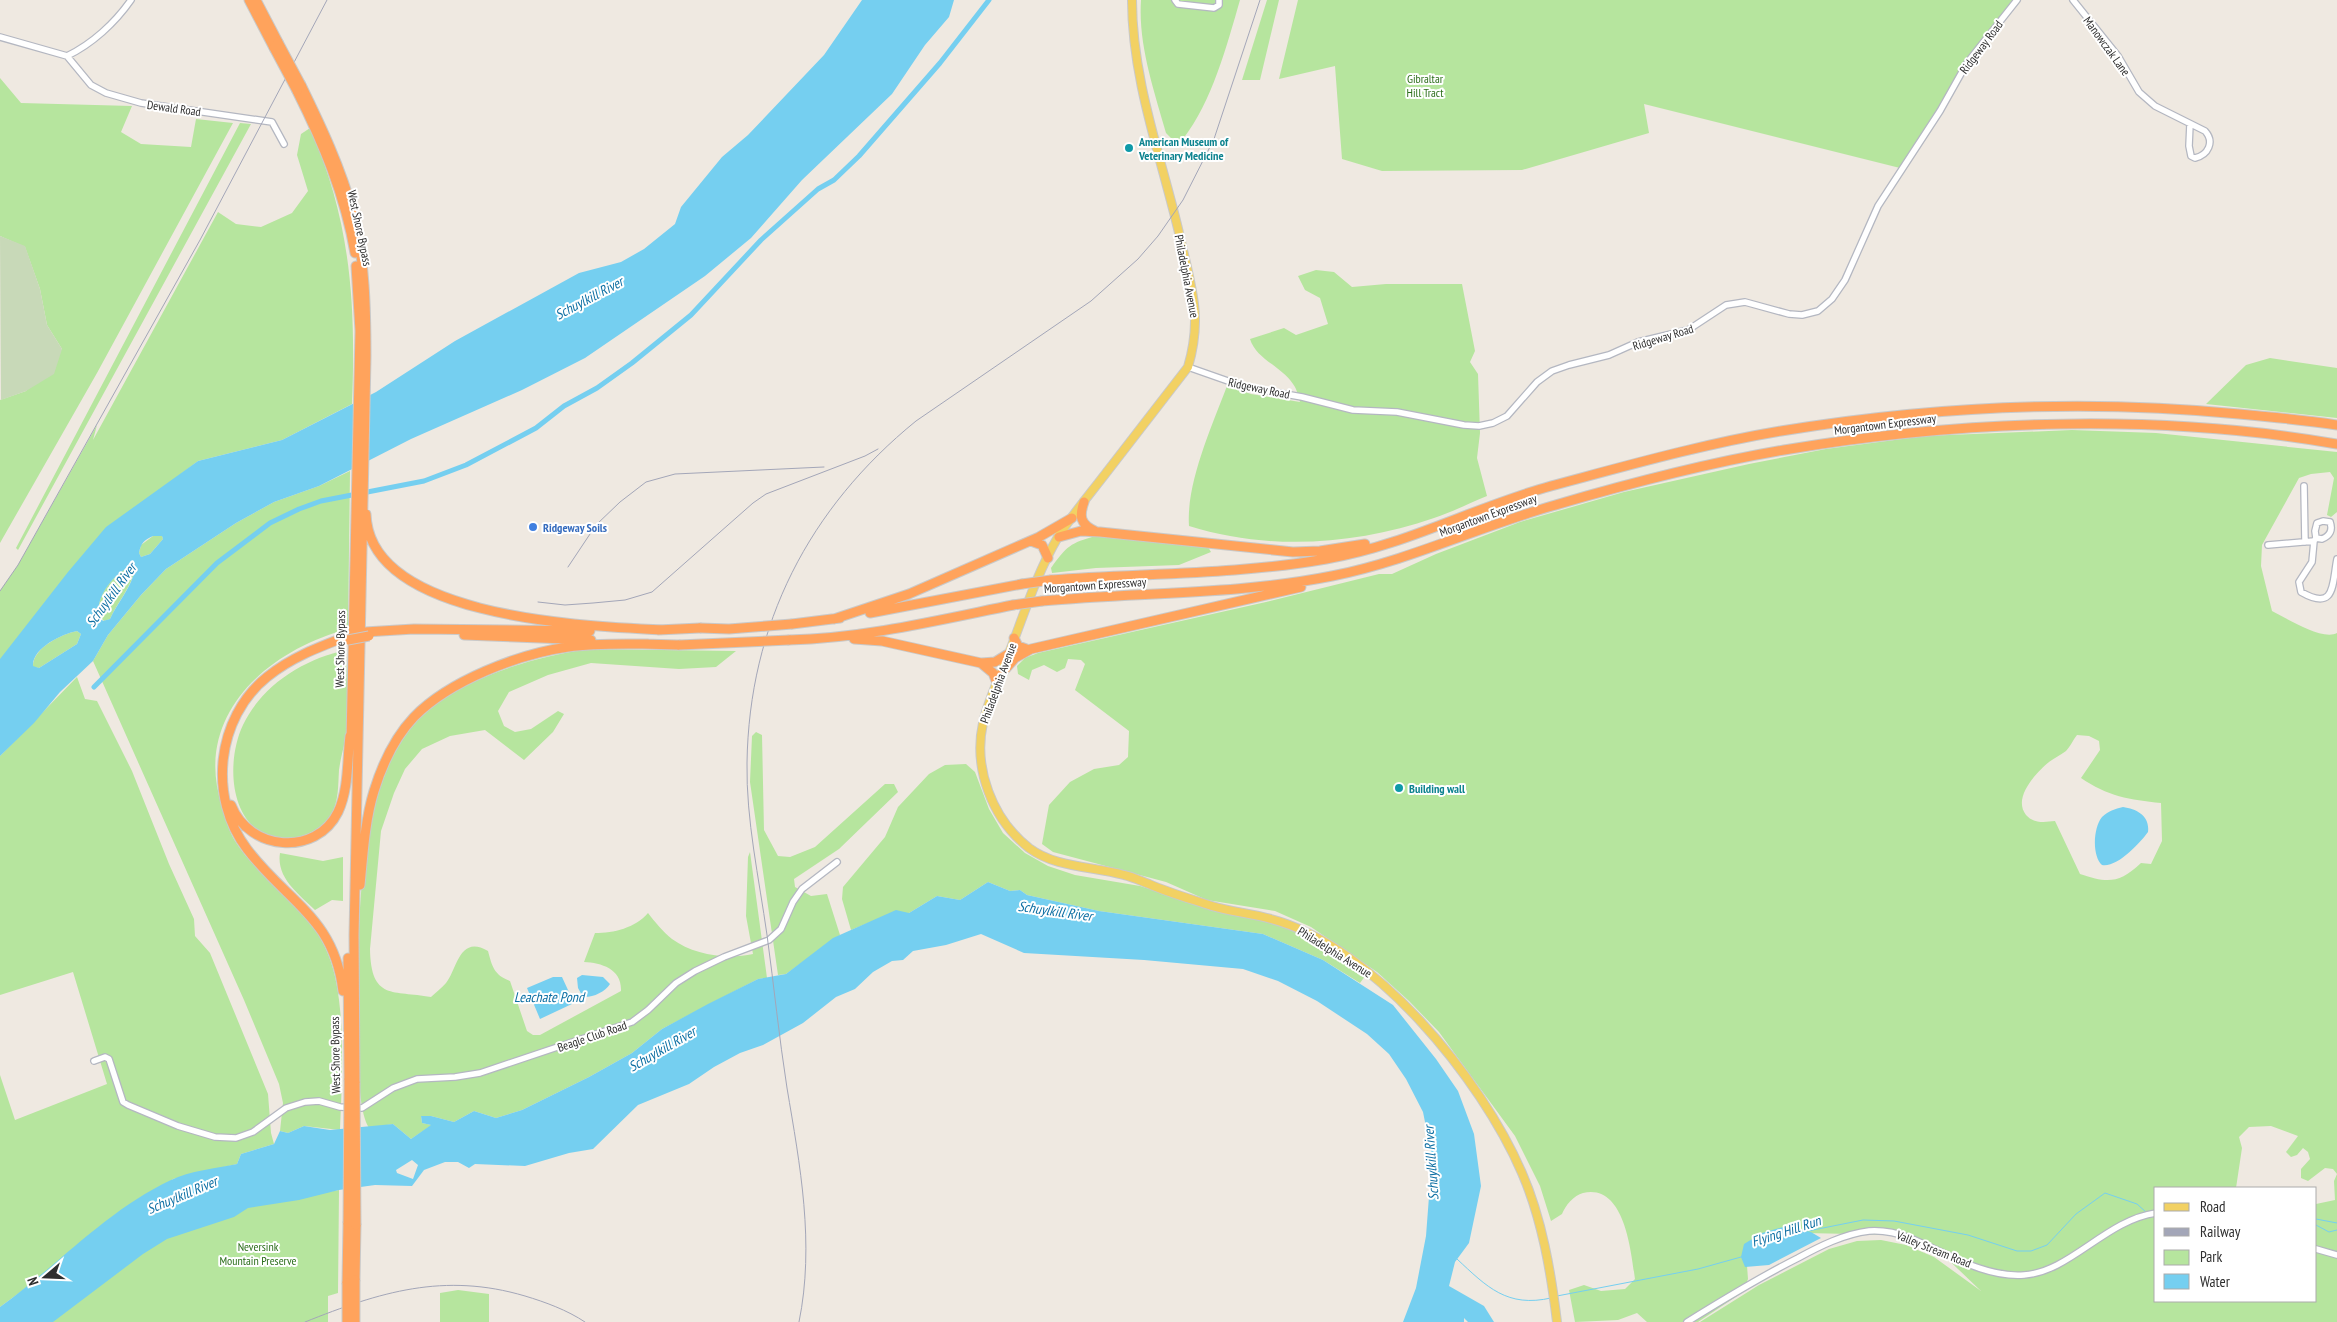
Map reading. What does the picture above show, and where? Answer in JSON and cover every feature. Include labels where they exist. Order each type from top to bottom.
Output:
[{"type":"highway","name":"West Shore Bypass","points":[[249,0],[299,88],[330,162],[350,227],[359,292],[364,449],[352,716],[347,1047],[352,1082]]},
{"type":"highway","name":"West Shore Bypass","points":[[256,0],[276,45]]},
{"type":"highway","name":"West Shore Bypass","points":[[346,1322],[351,1282],[352,1224],[352,1082],[362,359]]},
{"type":"highway","name":"Morgantown Expressway","points":[[662,630],[729,629],[834,619],[1051,580],[1280,566],[1329,559],[1379,546],[1548,487],[1713,445],[1778,432],[1920,412],[2076,405],[2132,406],[2215,411],[2337,425]]},
{"type":"highway","name":"Morgantown Expressway","points":[[648,644],[679,645],[829,639],[1042,601],[1282,585],[1360,569],[1435,547],[1553,505],[1717,464],[1781,450],[1922,431],[2077,424],[2131,425],[2204,429],[2337,444]]},
{"type":"highway","points":[[361,501],[368,526],[379,553],[396,572],[426,589],[478,607],[533,618],[603,627],[662,630]]},
{"type":"highway","points":[[1084,502],[1080,513],[1082,521],[1087,528],[1095,532]]},
{"type":"highway","points":[[834,619],[909,594],[1031,541],[1072,518]]},
{"type":"highway","points":[[1059,536],[1075,532],[1095,532],[1293,552],[1356,546],[1428,528]]},
{"type":"highway","points":[[1031,541],[1042,545],[1048,558]]},
{"type":"highway","points":[[1001,674],[1015,658],[1029,650],[1360,574],[1435,547]]},
{"type":"highway","points":[[347,1047],[341,977],[331,947],[312,916],[242,842],[228,809],[222,777],[228,736],[240,710],[252,693],[266,678],[294,659],[348,638],[367,634],[414,629],[662,630]]},
{"type":"highway","points":[[367,634],[423,633],[648,644]]},
{"type":"highway","points":[[348,638],[304,658],[278,675],[255,696],[239,720],[229,748],[227,786],[234,813],[250,832],[268,841],[292,843],[311,838],[330,823],[338,811],[344,794],[352,716]]},
{"type":"highway","points":[[1014,638],[1018,646],[1029,650]]},
{"type":"highway","points":[[829,639],[875,640],[981,663],[998,660],[1008,654]]},
{"type":"highway","points":[[354,935],[365,840],[374,791],[385,761],[401,733],[413,718],[433,701],[476,676],[528,656],[558,649],[590,645],[648,644]]},
{"type":"highway","points":[[981,663],[993,673],[997,683]]},
{"type":"highway","name":"West Shore Bypass","points":[[351,1282],[355,1322]]},
{"type":"main road","name":"Philadelphia Avenue","points":[[1132,0],[1134,45],[1139,76],[1175,213],[1196,308],[1194,344],[1188,367],[1072,518],[1059,536],[1048,558],[1014,638],[988,707],[981,736],[982,770],[996,809],[1018,838],[1037,853],[1052,861],[1123,875],[1213,906],[1267,918],[1294,927],[1338,951],[1386,986],[1407,1006],[1449,1056],[1507,1142],[1528,1187],[1552,1283],[1557,1322]]},
{"type":"street","points":[[0,37],[67,56],[99,34],[132,0]]},
{"type":"street","points":[[1176,0],[1178,4],[1214,8],[1219,6],[1220,0]]},
{"type":"street","name":"Ridgeway Road","points":[[1188,367],[1245,387],[1302,397],[1353,410],[1397,412],[1468,426],[1478,426],[1494,423],[1507,416],[1537,382],[1552,371],[1569,364],[1609,356],[1638,342],[1688,330],[1726,305],[1745,302],[1789,314],[1802,315],[1818,311],[1832,299],[1845,280],[1878,206],[1940,111],[1967,63],[2017,0]]},
{"type":"street","name":"Manowczak Lane","points":[[2073,0],[2118,56],[2139,92],[2155,106],[2190,124],[2205,132],[2210,141],[2208,150],[2195,158],[2191,156],[2189,146],[2190,124]]},
{"type":"street","name":"Dewald Road","points":[[67,56],[88,82],[100,91],[141,103],[272,122],[284,144]]},
{"type":"street","points":[[2304,486],[2304,542]]},
{"type":"street","points":[[2337,517],[2330,522],[2323,521],[2318,523],[2315,531],[2312,562],[2299,582],[2300,592],[2314,598],[2322,599],[2328,597],[2332,593],[2337,559]]},
{"type":"street","points":[[2268,545],[2322,539],[2329,534],[2332,528],[2330,522]]},
{"type":"street","name":"Beagle Club Road","points":[[94,1061],[105,1057],[109,1059],[123,1102],[128,1105],[178,1126],[222,1137],[236,1138],[253,1132],[286,1108],[305,1102],[319,1101],[340,1107],[362,1108],[393,1088],[417,1079],[455,1077],[480,1073],[632,1022],[648,1010],[676,982],[724,957],[769,940],[781,929],[802,889],[837,862]]},
{"type":"street","name":"Valley Stream Road","points":[[1687,1322],[1747,1285],[1793,1260],[1828,1243],[1857,1234],[1876,1231],[1902,1235],[1986,1270],[2007,1275],[2024,1275],[2034,1274],[2056,1264],[2119,1225],[2150,1214]]},
{"type":"street","points":[[2317,1249],[2337,1255]]},
{"type":"green space","points":[[1141,0],[1240,0],[1218,72],[1202,108],[1183,139],[1173,140],[1166,133],[1144,51]]},
{"type":"green space","points":[[1267,0],[1279,0],[1260,80],[1242,80]]},
{"type":"green space","name":"Gibraltar Hill Tract","points":[[1298,0],[2014,0],[1968,63],[1912,155],[1900,168],[1644,104],[1649,133],[1522,170],[1382,171],[1342,159],[1335,66],[1279,79]]},
{"type":"green space","points":[[0,78],[21,103],[132,106],[121,132],[141,144],[191,147],[196,119],[233,123],[97,373],[0,543],[0,400],[26,391],[62,349],[47,325],[40,289],[25,247],[0,236]]},
{"type":"green space","points":[[240,123],[251,124],[18,550],[16,548]]},
{"type":"green space","points":[[310,128],[324,162],[334,196],[348,263],[353,332],[352,404],[282,440],[198,461],[169,483],[0,684],[0,591],[18,565],[97,425],[93,440],[218,212],[236,224],[261,227],[292,213],[308,191],[297,155],[301,134]]},
{"type":"green space","points":[[0,236],[25,246],[40,289],[47,325],[62,349],[54,374],[26,391],[1,400]]},
{"type":"green space","points":[[1316,270],[1334,272],[1352,287],[1386,284],[1462,284],[1475,351],[1470,362],[1478,374],[1480,433],[1477,458],[1487,496],[1441,516],[1404,527],[1343,539],[1281,542],[1219,534],[1189,526],[1189,509],[1196,473],[1227,386],[1251,394],[1300,402],[1293,384],[1258,352],[1250,339],[1284,328],[1296,335],[1328,324],[1320,298],[1305,290],[1298,276]]},
{"type":"green space","points":[[2270,358],[2337,368],[2337,418],[2206,404],[2246,365]]},
{"type":"green space","points":[[2072,430],[2156,433],[2337,452],[2337,512],[2331,517],[2327,515],[2334,478],[2330,472],[2311,474],[2299,478],[2262,545],[2261,566],[2272,611],[2322,634],[2330,635],[2337,633],[2337,1174],[2337,1322],[1700,1322],[1759,1285],[1829,1249],[1857,1241],[1881,1240],[1906,1245],[1934,1257],[1981,1291],[1935,1247],[1898,1235],[1805,1233],[1746,1252],[1748,1279],[1743,1292],[1698,1322],[1647,1322],[1637,1313],[1618,1320],[1575,1322],[1569,1290],[1584,1285],[1601,1291],[1625,1289],[1635,1279],[1628,1237],[1617,1209],[1608,1198],[1597,1193],[1583,1193],[1573,1198],[1562,1214],[1551,1221],[1540,1186],[1515,1136],[1439,1032],[1377,972],[1311,927],[1275,911],[1207,900],[1166,882],[1053,852],[1042,844],[1049,805],[1070,782],[1094,769],[1119,765],[1128,757],[1129,731],[1075,690],[1085,664],[1081,660],[1068,659],[1065,668],[1057,672],[1044,665],[1032,670],[1029,680],[1018,674],[1017,666],[1025,658],[1038,653],[1266,602],[1379,574],[1392,574],[1436,554],[1520,522],[1624,492],[1826,449],[1925,436]],"holes":[[[2077,735],[2089,736],[2099,741],[2100,750],[2081,778],[2100,789],[2119,796],[2161,803],[2162,841],[2151,864],[2141,863],[2126,875],[2112,880],[2098,879],[2080,874],[2055,821],[2040,822],[2032,820],[2022,808],[2024,793],[2038,772],[2066,751]]]},
{"type":"green space","points":[[350,471],[348,629],[318,639],[290,653],[265,670],[244,691],[228,716],[218,743],[216,773],[222,806],[231,833],[258,870],[310,922],[328,954],[338,993],[342,1040],[340,1130],[304,1126],[288,1133],[280,1131],[283,1103],[279,1084],[244,1000],[93,661],[108,635],[141,595],[166,569],[236,523],[274,502],[319,486]]},
{"type":"green space","points":[[153,536],[162,536],[163,539],[150,554],[141,557],[139,553],[141,545]]},
{"type":"green space","points":[[1096,536],[1208,547],[1211,552],[1179,565],[1096,568],[1052,573],[1051,568],[1070,546]]},
{"type":"green space","points":[[132,566],[135,569],[128,588],[110,619],[104,621],[100,614],[99,606],[105,589],[118,574]]},
{"type":"green space","points":[[77,631],[81,634],[77,644],[39,668],[33,667],[37,654],[49,643]]},
{"type":"green space","points":[[589,649],[736,651],[716,667],[679,669],[591,663],[548,675],[509,692],[498,711],[504,726],[515,732],[531,729],[558,711],[564,714],[553,732],[524,760],[485,730],[450,736],[422,749],[405,769],[394,793],[381,831],[370,949],[371,966],[375,977],[380,985],[387,990],[431,997],[446,983],[465,950],[471,947],[478,947],[488,951],[494,969],[500,976],[510,981],[527,1031],[533,1035],[540,1035],[621,991],[618,977],[614,972],[598,964],[584,962],[595,933],[624,929],[648,913],[672,939],[690,949],[722,956],[753,954],[746,916],[748,857],[750,852],[767,978],[758,979],[662,1029],[632,1053],[589,1077],[522,1110],[496,1118],[474,1111],[454,1122],[431,1116],[421,1116],[422,1123],[432,1125],[411,1139],[393,1124],[369,1128],[364,1117],[361,1102],[359,1067],[359,934],[361,898],[364,861],[370,825],[379,790],[392,759],[408,732],[424,714],[466,686],[490,675],[541,658]]},
{"type":"green space","points":[[346,650],[347,725],[334,810],[324,823],[310,833],[294,838],[273,837],[257,829],[245,816],[237,800],[234,781],[234,761],[237,742],[243,725],[261,698],[286,676],[315,660]]},
{"type":"green space","points":[[77,677],[85,699],[97,701],[132,771],[169,864],[194,919],[195,936],[210,953],[268,1094],[271,1133],[274,1144],[241,1154],[237,1164],[173,1179],[0,1307],[0,1075],[15,1120],[107,1084],[73,972],[0,995],[0,756]]},
{"type":"green space","points":[[756,732],[762,735],[764,830],[778,856],[790,857],[815,847],[885,784],[894,784],[898,792],[839,849],[794,879],[795,887],[811,896],[827,894],[840,935],[786,974],[778,975],[750,782],[752,736]]},
{"type":"green space","points":[[966,764],[975,772],[989,809],[1003,833],[1025,853],[1048,866],[1075,875],[1140,886],[1211,909],[1269,922],[1301,934],[1366,975],[1360,983],[1323,960],[1263,934],[1099,911],[1027,895],[1020,890],[1010,891],[988,882],[960,900],[937,896],[909,913],[868,923],[851,930],[842,899],[843,887],[885,837],[898,807],[929,774],[945,765]]},
{"type":"green space","points":[[280,853],[323,861],[343,857],[343,901],[332,900],[315,910],[296,892],[285,878],[280,862]]},
{"type":"green space","name":"Neversink Mountain Preserve","points":[[339,1190],[338,1293],[328,1296],[328,1322],[11,1322],[150,1223]]},
{"type":"green space","points":[[458,1290],[489,1294],[489,1322],[440,1322],[440,1293]]},
{"type":"water","name":"Schuylkill River","points":[[862,0],[954,0],[949,17],[925,45],[892,94],[802,180],[751,238],[705,276],[585,358],[522,390],[411,439],[319,486],[274,502],[236,523],[166,569],[141,595],[108,635],[93,661],[60,692],[34,723],[0,756],[0,659],[106,527],[198,461],[282,440],[376,392],[455,341],[579,273],[621,262],[644,249],[675,224],[681,207],[722,157],[748,135],[824,55]],"holes":[[[153,536],[162,536],[163,539],[150,554],[141,557],[139,553],[142,544]],[[132,567],[135,569],[131,582],[110,619],[103,621],[99,614],[101,598],[111,581]],[[77,631],[81,634],[77,644],[39,668],[33,666],[37,653],[49,643]]]},
{"type":"water","points":[[2123,807],[2142,814],[2147,822],[2148,832],[2121,859],[2108,865],[2102,865],[2095,849],[2095,835],[2099,822],[2104,815]]},
{"type":"water","name":"Schuylkill River","points":[[988,882],[1010,891],[1020,890],[1027,895],[1099,911],[1263,934],[1323,960],[1393,1005],[1436,1059],[1458,1091],[1474,1134],[1481,1186],[1469,1243],[1455,1262],[1449,1286],[1484,1306],[1494,1322],[1468,1322],[1464,1318],[1464,1322],[1403,1322],[1416,1288],[1426,1236],[1432,1157],[1423,1112],[1406,1079],[1389,1054],[1367,1034],[1317,1001],[1278,981],[1243,969],[1144,960],[1024,953],[981,934],[946,945],[913,951],[903,960],[892,961],[873,972],[855,989],[836,997],[803,1023],[763,1045],[740,1053],[714,1067],[689,1084],[638,1105],[593,1149],[569,1153],[525,1166],[475,1164],[469,1168],[458,1162],[445,1162],[424,1170],[412,1186],[375,1185],[248,1208],[234,1217],[167,1239],[143,1254],[53,1322],[0,1322],[0,1307],[125,1207],[148,1192],[178,1177],[237,1164],[241,1154],[274,1144],[280,1131],[288,1133],[304,1126],[330,1130],[393,1124],[411,1139],[431,1125],[422,1123],[421,1116],[431,1116],[454,1122],[474,1111],[496,1118],[522,1110],[589,1077],[632,1053],[662,1029],[708,1004],[758,979],[786,974],[833,938],[896,910],[909,913],[937,896],[960,900]],"holes":[[[412,1160],[418,1165],[413,1179],[397,1173],[396,1170]]]},
{"type":"water","name":"Leachate Pond","points":[[582,975],[603,977],[610,984],[598,994],[583,997],[578,988],[577,978]]},
{"type":"water","name":"Leachate Pond","points":[[553,977],[562,977],[574,1003],[540,1019],[527,988]]},
{"type":"water","points":[[1783,1227],[1811,1232],[1821,1238],[1769,1265],[1745,1267],[1741,1257],[1744,1244],[1762,1233]]},
{"type":"waterway","points":[[94,687],[217,563],[270,523],[321,501],[424,481],[466,465],[536,428],[564,406],[597,388],[632,363],[691,315],[761,240],[818,189],[834,180],[859,156],[940,63],[989,0]]},
{"type":"waterway","name":"Flying Hill Run","points":[[1808,1231],[1863,1220],[1894,1221],[1968,1235],[2017,1251],[2031,1251],[2047,1245],[2076,1214],[2105,1193],[2137,1204],[2147,1213]]},
{"type":"waterway","name":"Flying Hill Run","points":[[2317,1219],[2337,1223]]},
{"type":"waterway","name":"Flying Hill Run","points":[[2317,1226],[2329,1232],[2337,1230]]},
{"type":"waterway","name":"Flying Hill Run","points":[[1557,1296],[1698,1269],[1741,1257]]},
{"type":"waterway","name":"Flying Hill Run","points":[[1457,1259],[1478,1278],[1499,1293],[1522,1300],[1551,1298]]},
{"type":"railway","points":[[0,591],[18,565],[200,240],[327,0]]},
{"type":"railway","points":[[799,1322],[804,1293],[806,1263],[804,1205],[797,1146],[781,1050],[747,784],[750,712],[759,663],[773,617],[792,572],[816,531],[845,492],[878,455],[916,421],[1091,301],[1138,259],[1158,236],[1183,200],[1214,139],[1260,0]]},
{"type":"railway","points":[[538,602],[565,605],[593,603],[625,600],[652,592],[753,503],[766,494],[865,456],[878,449]]},
{"type":"railway","points":[[568,567],[596,525],[620,502],[646,482],[675,474],[824,467]]},
{"type":"railway","points":[[305,1322],[386,1294],[440,1286],[495,1289],[525,1296],[556,1307],[585,1322]]},
{"type":"place","name":"American Museum of Veterinary Medicine","points":[[1129,148]]},
{"type":"place","name":"Ridgeway Soils","points":[[533,527]]},
{"type":"place","name":"Building wall","points":[[1399,788]]}]
